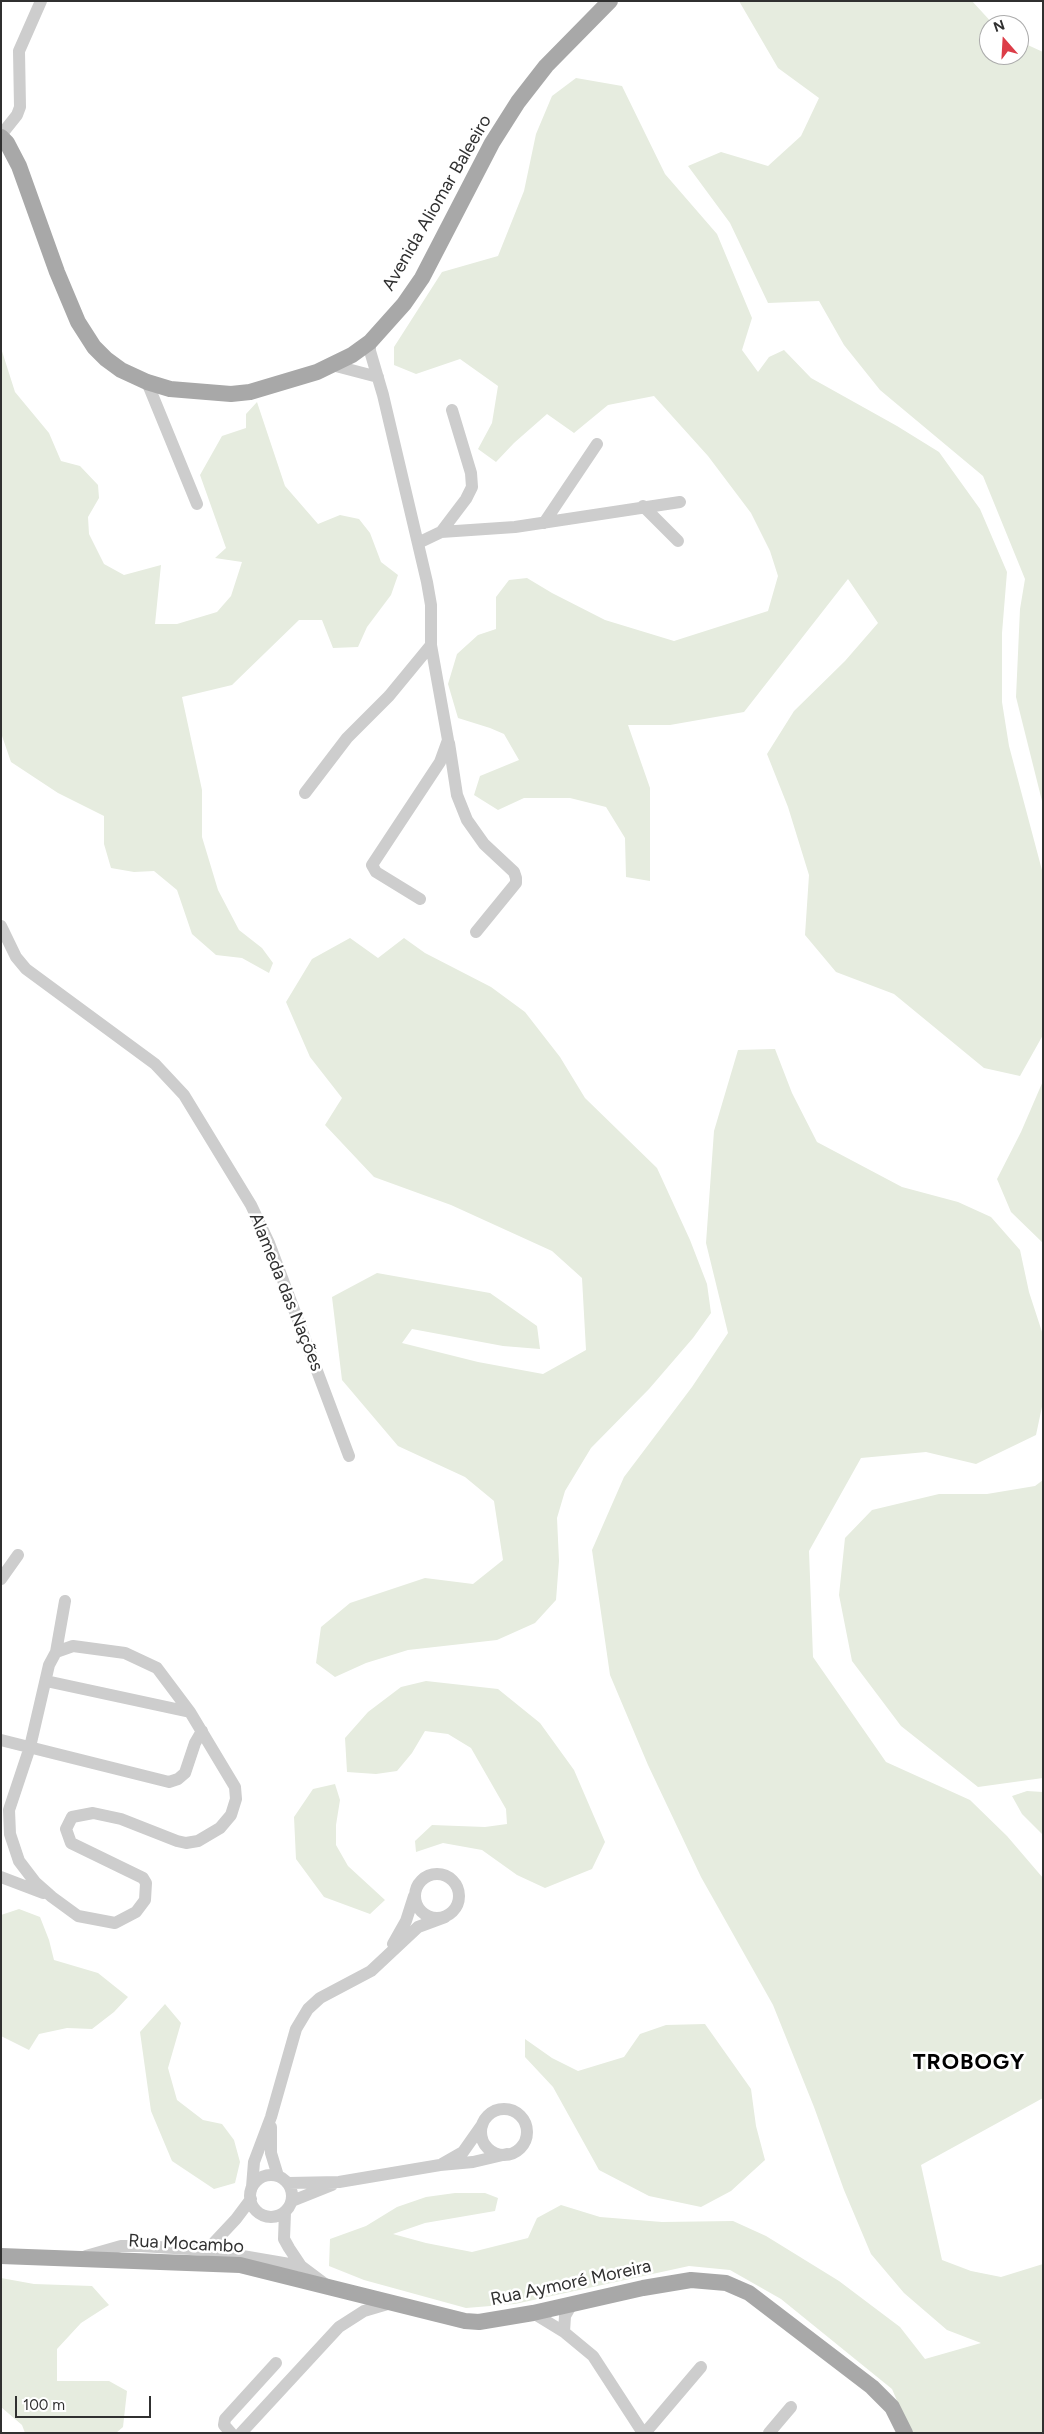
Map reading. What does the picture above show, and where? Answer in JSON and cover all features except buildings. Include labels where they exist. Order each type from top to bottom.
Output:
[{"type":"main road","name":"Avenida Aliomar Baleeiro","points":[[1,136],[7,143],[19,166],[57,272],[78,322],[94,346],[106,359],[121,370],[146,382],[170,389],[231,394],[271,387],[332,366],[370,342],[404,304],[422,278],[492,143],[518,102],[546,66],[610,1]]},
{"type":"main road","name":"Rua Mocambo","points":[[1,2256],[240,2265],[394,2302]]},
{"type":"main road","name":"Rua Aymoré Moreira","points":[[394,2302],[465,2321],[479,2322],[565,2309],[691,2280],[714,2281],[740,2288],[872,2387],[892,2407],[905,2433]]},
{"type":"street","points":[[1,136],[17,116],[20,107],[19,51],[41,1]]},
{"type":"street","points":[[370,342],[370,351],[418,542],[431,605],[431,645],[457,794],[467,820],[484,844],[514,872],[516,878],[516,883],[476,932]]},
{"type":"street","points":[[332,366],[378,377]]},
{"type":"street","points":[[146,382],[197,504]]},
{"type":"street","points":[[441,532],[466,499],[472,487],[471,473],[452,410]]},
{"type":"street","points":[[544,523],[597,444]]},
{"type":"street","points":[[418,542],[441,532],[544,523],[643,506],[680,502]]},
{"type":"street","points":[[643,506],[678,541]]},
{"type":"street","points":[[305,793],[348,738],[389,696],[431,645]]},
{"type":"street","points":[[420,899],[376,872],[372,865],[440,762],[448,740]]},
{"type":"street","name":"Alameda das Nações","points":[[1,926],[16,957],[26,969],[155,1064],[184,1095],[251,1204],[270,1243],[349,1456]]},
{"type":"street","points":[[1,1579],[18,1555]]},
{"type":"street","points":[[56,1652],[73,1646],[125,1653],[146,1661],[157,1668],[168,1680],[190,1712],[235,1787],[236,1803],[231,1815],[220,1828],[198,1841],[186,1843],[121,1819],[92,1813],[72,1817],[67,1824],[66,1835],[71,1843],[143,1878],[147,1887],[145,1900],[136,1912],[115,1923],[78,1916],[35,1882],[19,1861],[10,1834],[5,1810],[30,1747],[49,1665],[56,1652],[65,1601]]},
{"type":"street","points":[[46,1681],[190,1712]]},
{"type":"street","points":[[1,1740],[169,1782],[178,1779],[185,1773],[195,1743],[202,1731]]},
{"type":"street","points":[[339,2182],[288,2206],[280,2215],[267,2216],[256,2210],[251,2193],[254,2162],[271,2117],[296,2029],[308,2009],[320,1998],[371,1971],[418,1927],[445,1917],[456,1907],[459,1892],[452,1879],[438,1873],[431,1874],[419,1882],[401,1932],[385,1956]]},
{"type":"street","points":[[1,1877],[52,1897]]},
{"type":"street","points":[[414,1895],[415,1902],[423,1914],[430,1917],[445,1917]]},
{"type":"street","points":[[207,2250],[266,2176],[283,2180],[339,2182],[440,2165],[473,2162],[515,2152],[525,2142],[527,2126],[524,2120],[513,2110],[498,2110],[491,2113],[463,2152],[440,2165]]},
{"type":"street","points":[[271,2117],[271,2153],[283,2180],[291,2189],[284,2239],[301,2266],[326,2285]]},
{"type":"street","points":[[482,2125],[481,2133],[487,2146],[492,2151],[507,2154]]},
{"type":"street","points":[[74,2259],[121,2246],[207,2250],[301,2266]]},
{"type":"street","points":[[241,2433],[339,2327],[364,2311],[394,2302]]},
{"type":"street","points":[[564,2332],[565,2309]]},
{"type":"street","points":[[533,2313],[564,2332],[593,2356],[603,2368],[639,2431],[701,2367]]},
{"type":"street","points":[[231,2433],[224,2425],[225,2420],[276,2363]]},
{"type":"street","points":[[769,2433],[791,2407]]},
{"type":"shaded area","points":[[739,1],[972,1],[985,15],[979,15],[979,65],[1029,65],[1029,46],[1043,52],[1043,805],[1016,697],[1020,609],[1025,579],[983,476],[880,390],[844,345],[819,301],[768,303],[730,223],[688,166],[721,152],[768,166],[801,136],[819,98],[778,68]]},
{"type":"shaded area","points":[[576,78],[622,86],[665,174],[717,234],[752,318],[742,350],[758,372],[769,357],[784,350],[811,378],[939,452],[980,509],[1007,572],[1002,633],[1002,702],[1009,746],[1043,874],[1043,1035],[1020,1076],[984,1068],[894,994],[836,972],[805,935],[809,875],[788,807],[767,754],[794,711],[845,661],[878,623],[848,579],[744,712],[670,725],[628,725],[650,788],[650,881],[626,877],[625,838],[606,807],[570,798],[524,798],[498,810],[474,795],[480,776],[519,760],[504,734],[458,718],[448,684],[457,654],[478,635],[496,629],[496,597],[509,580],[527,578],[605,620],[674,641],[768,611],[778,576],[770,551],[751,513],[708,456],[654,396],[608,405],[574,433],[547,414],[496,462],[478,449],[492,423],[498,386],[460,359],[416,374],[394,365],[394,347],[442,272],[498,256],[524,191],[536,134],[552,96]]},
{"type":"shaded area","points":[[1,348],[15,392],[49,433],[61,461],[80,466],[98,485],[99,498],[88,517],[89,534],[104,564],[124,575],[161,565],[155,624],[177,624],[217,612],[231,596],[242,562],[215,558],[226,548],[200,475],[222,436],[246,428],[246,414],[257,402],[285,486],[318,524],[340,515],[359,519],[370,533],[381,562],[398,575],[391,595],[367,627],[358,647],[333,648],[322,620],[299,620],[232,685],[182,697],[202,790],[202,837],[218,890],[239,930],[262,948],[273,963],[269,973],[242,958],[216,955],[192,934],[177,890],[154,871],[134,872],[111,868],[104,844],[104,816],[58,793],[11,762],[1,733]]},
{"type":"shaded area","points":[[350,938],[378,958],[404,938],[425,953],[491,987],[525,1012],[560,1057],[585,1098],[657,1168],[690,1240],[707,1284],[711,1313],[693,1338],[649,1389],[591,1448],[565,1491],[557,1518],[559,1561],[556,1600],[535,1623],[497,1640],[408,1650],[366,1663],[335,1677],[316,1663],[321,1627],[350,1603],[425,1578],[473,1584],[503,1560],[494,1501],[465,1477],[398,1446],[342,1380],[332,1297],[377,1273],[490,1293],[537,1326],[540,1349],[503,1346],[412,1329],[402,1343],[478,1362],[543,1374],[586,1350],[582,1278],[552,1251],[451,1205],[374,1177],[325,1125],[342,1098],[310,1057],[286,1002],[312,959]]},
{"type":"shaded area","points":[[775,1049],[792,1093],[817,1142],[902,1187],[958,1202],[991,1217],[1020,1250],[1029,1292],[1043,1335],[1043,1402],[1036,1435],[976,1464],[926,1452],[861,1458],[809,1551],[813,1657],[886,1762],[970,1800],[1007,1836],[1043,1878],[1043,2098],[921,2165],[942,2260],[971,2271],[1001,2277],[1043,2264],[1043,2433],[911,2433],[892,2389],[781,2299],[730,2270],[689,2266],[515,2304],[466,2308],[364,2280],[329,2266],[330,2239],[366,2226],[397,2207],[426,2197],[455,2193],[485,2193],[498,2198],[495,2211],[425,2223],[393,2234],[472,2252],[528,2238],[537,2218],[561,2205],[600,2217],[662,2222],[733,2221],[766,2236],[839,2281],[900,2327],[925,2359],[981,2343],[947,2330],[904,2293],[871,2254],[844,2190],[814,2107],[773,2005],[701,1877],[648,1765],[610,1675],[592,1550],[624,1477],[692,1387],[728,1333],[706,1243],[714,1131],[738,1050]]},
{"type":"shaded area","points":[[1043,1081],[1043,1243],[1011,1212],[997,1179],[1021,1132]]},
{"type":"shaded area","points":[[1043,1480],[1043,1778],[978,1787],[901,1726],[852,1661],[839,1595],[845,1538],[872,1510],[939,1494],[987,1494],[1035,1486]]},
{"type":"shaded area","points":[[426,1681],[498,1689],[540,1723],[574,1770],[605,1842],[592,1869],[545,1888],[517,1875],[482,1850],[443,1843],[416,1852],[415,1841],[432,1825],[485,1827],[507,1824],[506,1809],[471,1748],[448,1734],[425,1731],[412,1753],[397,1771],[376,1774],[347,1772],[345,1738],[368,1712],[401,1687]]},
{"type":"shaded area","points":[[335,1784],[340,1800],[336,1825],[336,1845],[348,1866],[385,1900],[370,1914],[324,1897],[296,1859],[294,1817],[313,1789]]},
{"type":"shaded area","points":[[1027,1791],[1043,1792],[1043,1835],[1022,1814],[1012,1796]]},
{"type":"shaded area","points":[[19,1909],[40,1917],[54,1960],[98,1973],[128,1997],[114,2012],[92,2029],[67,2028],[39,2034],[29,2050],[1,2036],[1,1915]]},
{"type":"shaded area","points":[[165,2004],[181,2023],[168,2068],[177,2100],[203,2120],[222,2124],[234,2140],[240,2162],[235,2183],[214,2189],[172,2161],[151,2111],[140,2032]]},
{"type":"shaded area","points":[[705,2024],[751,2089],[756,2126],[765,2160],[731,2191],[701,2207],[649,2196],[599,2170],[553,2087],[525,2057],[525,2039],[552,2058],[578,2071],[624,2057],[640,2034],[666,2025]]},
{"type":"shaded area","points":[[1,2278],[34,2284],[92,2286],[109,2305],[81,2323],[57,2349],[57,2381],[109,2381],[127,2391],[123,2427],[116,2433],[25,2433],[22,2425],[1,2407]]},
{"type":"district","name":"TROBOGY","points":[[969,2063]]}]
